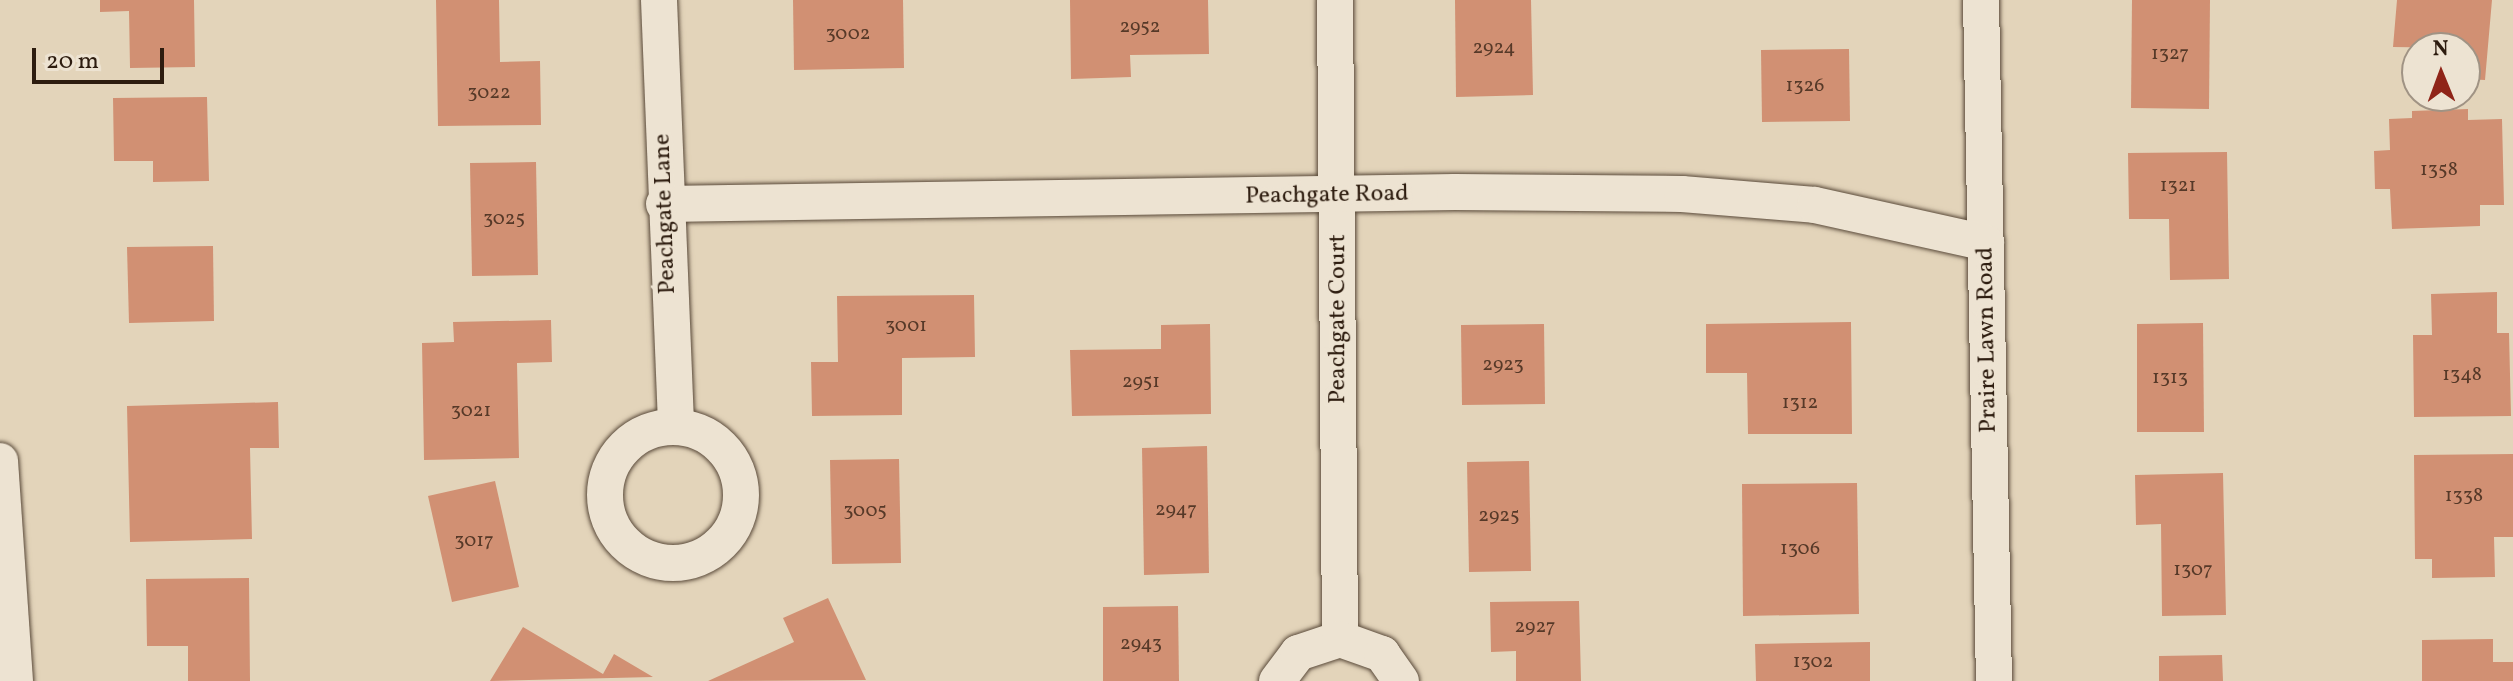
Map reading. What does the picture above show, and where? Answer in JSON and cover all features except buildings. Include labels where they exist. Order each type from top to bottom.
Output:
[{"type":"street","name":"Peachgate Lane","points":[[659,0],[664,204],[676,427]]},
{"type":"street","name":"Peachgate Court","points":[[1335,0],[1340,639]]},
{"type":"street","name":"Praire Lawn Road","points":[[1981,0],[1994,681]]},
{"type":"street","name":"Peachgate Road","points":[[664,204],[1682,194],[1815,205],[1986,243]]},
{"type":"street","points":[[0,461],[15,681]]},
{"type":"street","points":[[1277,681],[1298,653],[1340,639],[1382,654],[1401,681]]}]
